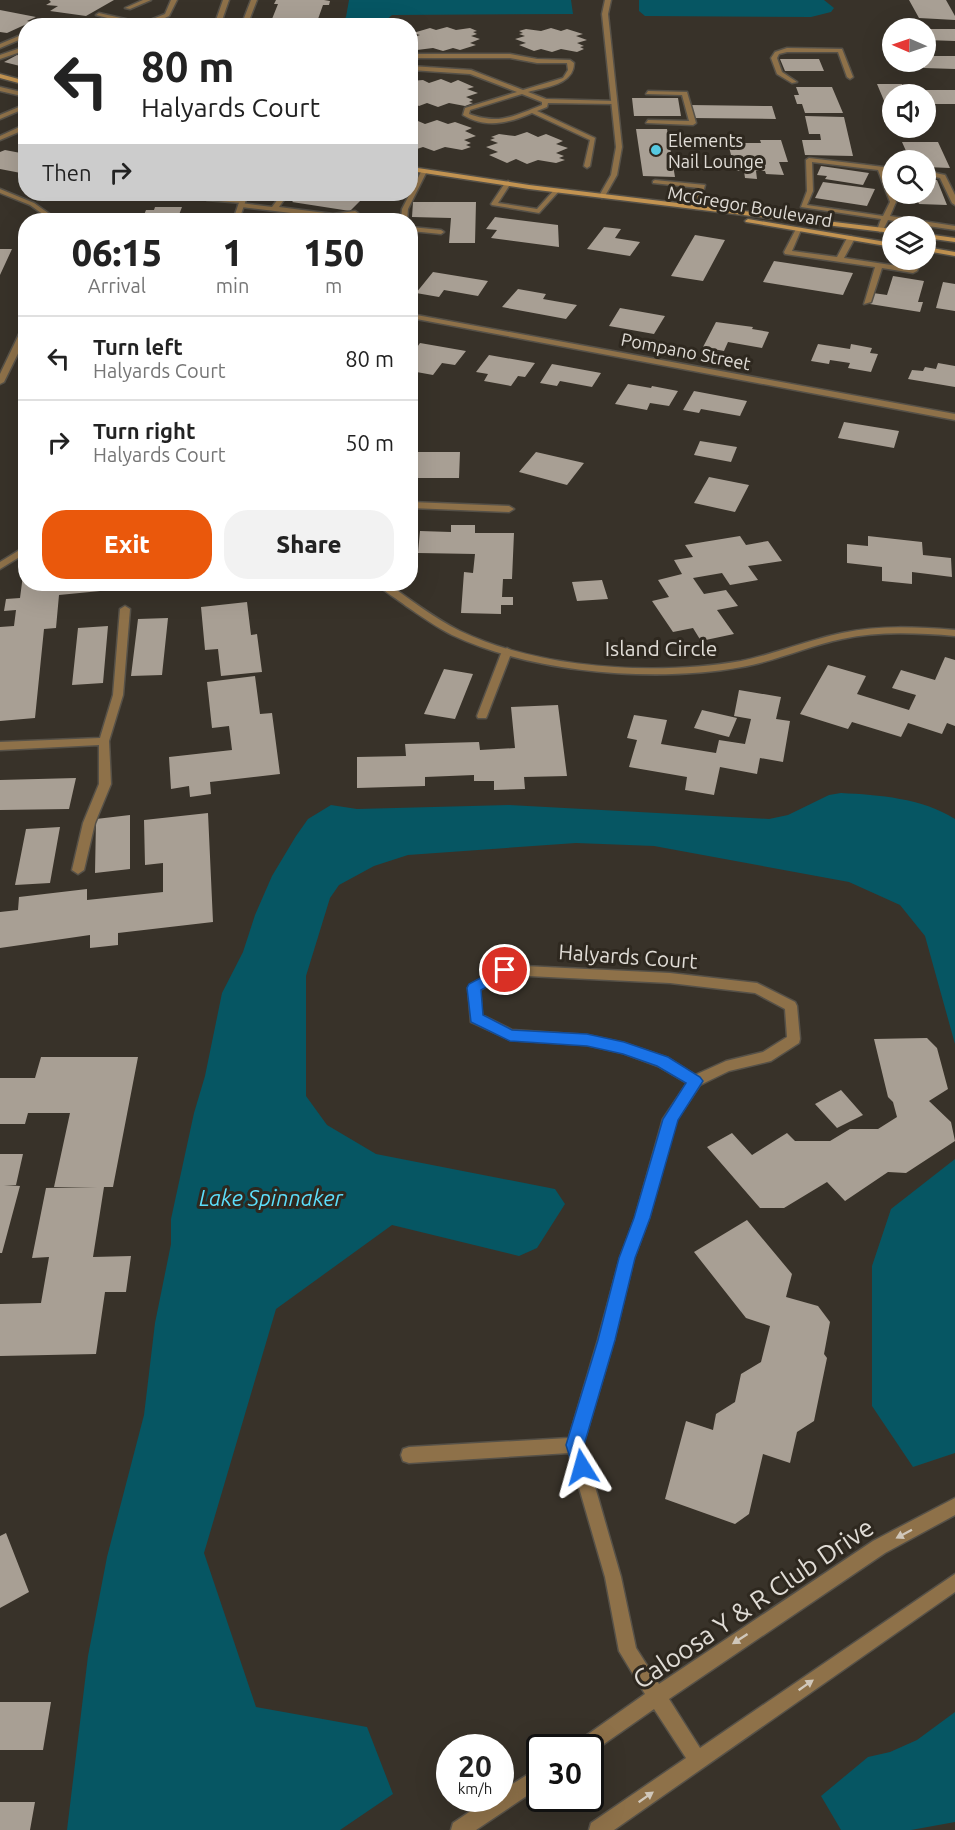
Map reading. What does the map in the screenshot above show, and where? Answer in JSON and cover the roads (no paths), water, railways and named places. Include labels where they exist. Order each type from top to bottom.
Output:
[{"type":"main road","points":[[0,76],[18,81]]},
{"type":"main road","name":"McGregor Boulevard","points":[[418,170],[602,196],[880,230]]},
{"type":"main road","name":"McGregor Boulevard","points":[[602,196],[882,243]]},
{"type":"main road","points":[[936,237],[955,240]]},
{"type":"main road","points":[[936,251],[955,254]]},
{"type":"street","points":[[129,8],[148,0]]},
{"type":"street","points":[[160,18],[167,15],[174,0]]},
{"type":"street","points":[[220,18],[226,0]]},
{"type":"street","points":[[247,18],[254,0]]},
{"type":"street","points":[[602,196],[614,175],[619,147],[605,14],[608,0]]},
{"type":"street","points":[[99,15],[112,18]]},
{"type":"street","points":[[0,46],[18,38]]},
{"type":"street","points":[[794,82],[779,73],[774,58],[777,53],[787,50],[840,50],[850,77]]},
{"type":"street","points":[[0,57],[18,51]]},
{"type":"street","points":[[418,56],[510,56],[537,61],[568,61],[571,63],[571,70],[565,79],[467,109],[466,115],[485,123],[499,123],[545,106],[545,101]]},
{"type":"street","points":[[418,68],[471,72],[545,101],[613,102]]},
{"type":"street","points":[[0,89],[18,93]]},
{"type":"street","points":[[648,93],[685,93],[693,123],[648,122]]},
{"type":"street","points":[[0,117],[18,109]]},
{"type":"street","points":[[532,111],[592,139],[587,166]]},
{"type":"street","points":[[0,138],[18,130]]},
{"type":"street","points":[[882,216],[803,206],[810,191],[808,160],[881,169],[893,202],[888,216]]},
{"type":"street","points":[[418,183],[424,171]]},
{"type":"street","points":[[936,175],[943,176],[955,203]]},
{"type":"street","points":[[655,182],[703,186],[696,207]]},
{"type":"street","points":[[508,183],[494,204],[539,211],[557,190]]},
{"type":"street","points":[[0,191],[18,198]]},
{"type":"street","points":[[25,201],[45,213]]},
{"type":"street","points":[[247,201],[311,213]]},
{"type":"street","points":[[275,208],[280,201]]},
{"type":"street","points":[[813,222],[820,208]]},
{"type":"street","points":[[936,225],[955,228]]},
{"type":"street","points":[[418,230],[441,232]]},
{"type":"street","points":[[798,230],[788,252],[882,266]]},
{"type":"street","points":[[839,260],[851,238]]},
{"type":"street","points":[[867,302],[879,266]]},
{"type":"street","name":"Pompano Street","points":[[418,317],[955,417]]},
{"type":"street","points":[[0,382],[18,345]]},
{"type":"street","points":[[418,505],[509,509]]},
{"type":"street","points":[[0,566],[18,554]]},
{"type":"street","name":"Island Circle","points":[[392,591],[441,624],[465,637],[507,651],[585,665],[682,670],[747,663],[840,636],[868,632],[955,633]]},
{"type":"street","points":[[78,870],[89,823],[105,784],[104,741],[118,695],[125,609]]},
{"type":"street","points":[[482,716],[507,651]]},
{"type":"street","points":[[0,746],[104,741]]},
{"type":"street","name":"Halyards Court","points":[[505,970],[624,974],[757,988],[790,1006],[794,1039],[766,1057],[726,1066],[695,1081],[663,1062],[624,1048],[587,1040],[510,1035],[476,1018],[474,988],[505,970]]},
{"type":"street","points":[[695,1081],[670,1119],[642,1218],[627,1258],[575,1445],[613,1577],[628,1651],[698,1761]]},
{"type":"street","points":[[409,1455],[575,1445]]},
{"type":"street","name":"Caloosa Y & R Club Drive","points":[[604,1734],[726,1648],[879,1547],[955,1506]]},
{"type":"street","points":[[598,1830],[955,1582]]},
{"type":"street","points":[[463,1829],[526,1786]]},
{"type":"water","points":[[349,0],[571,0],[573,14],[392,15],[388,18],[346,17]]},
{"type":"water","points":[[639,0],[824,0],[834,8],[831,12],[811,17],[645,16],[639,11]]},
{"type":"water","name":"Lake Spinnaker","points":[[841,793],[914,802],[929,806],[955,819],[955,1044],[925,936],[900,905],[849,882],[654,846],[576,843],[408,855],[374,866],[339,885],[330,898],[306,976],[306,1096],[327,1125],[376,1154],[555,1189],[565,1204],[537,1248],[519,1256],[392,1225],[276,1309],[204,1553],[256,1707],[367,1727],[393,1794],[340,1830],[67,1830],[88,1656],[107,1557],[144,1415],[155,1323],[171,1244],[171,1219],[222,993],[243,952],[255,915],[272,876],[308,819],[331,805],[357,809],[509,805],[769,819],[788,815],[829,795]]},
{"type":"water","points":[[955,1159],[955,1453],[913,1467],[872,1406],[872,1266],[891,1209]]},
{"type":"water","points":[[955,1712],[955,1822],[911,1830],[841,1830],[821,1796],[868,1757],[890,1752],[917,1740]]},
{"type":"place","name":"Elements Nail Lounge","points":[[656,150]]}]
